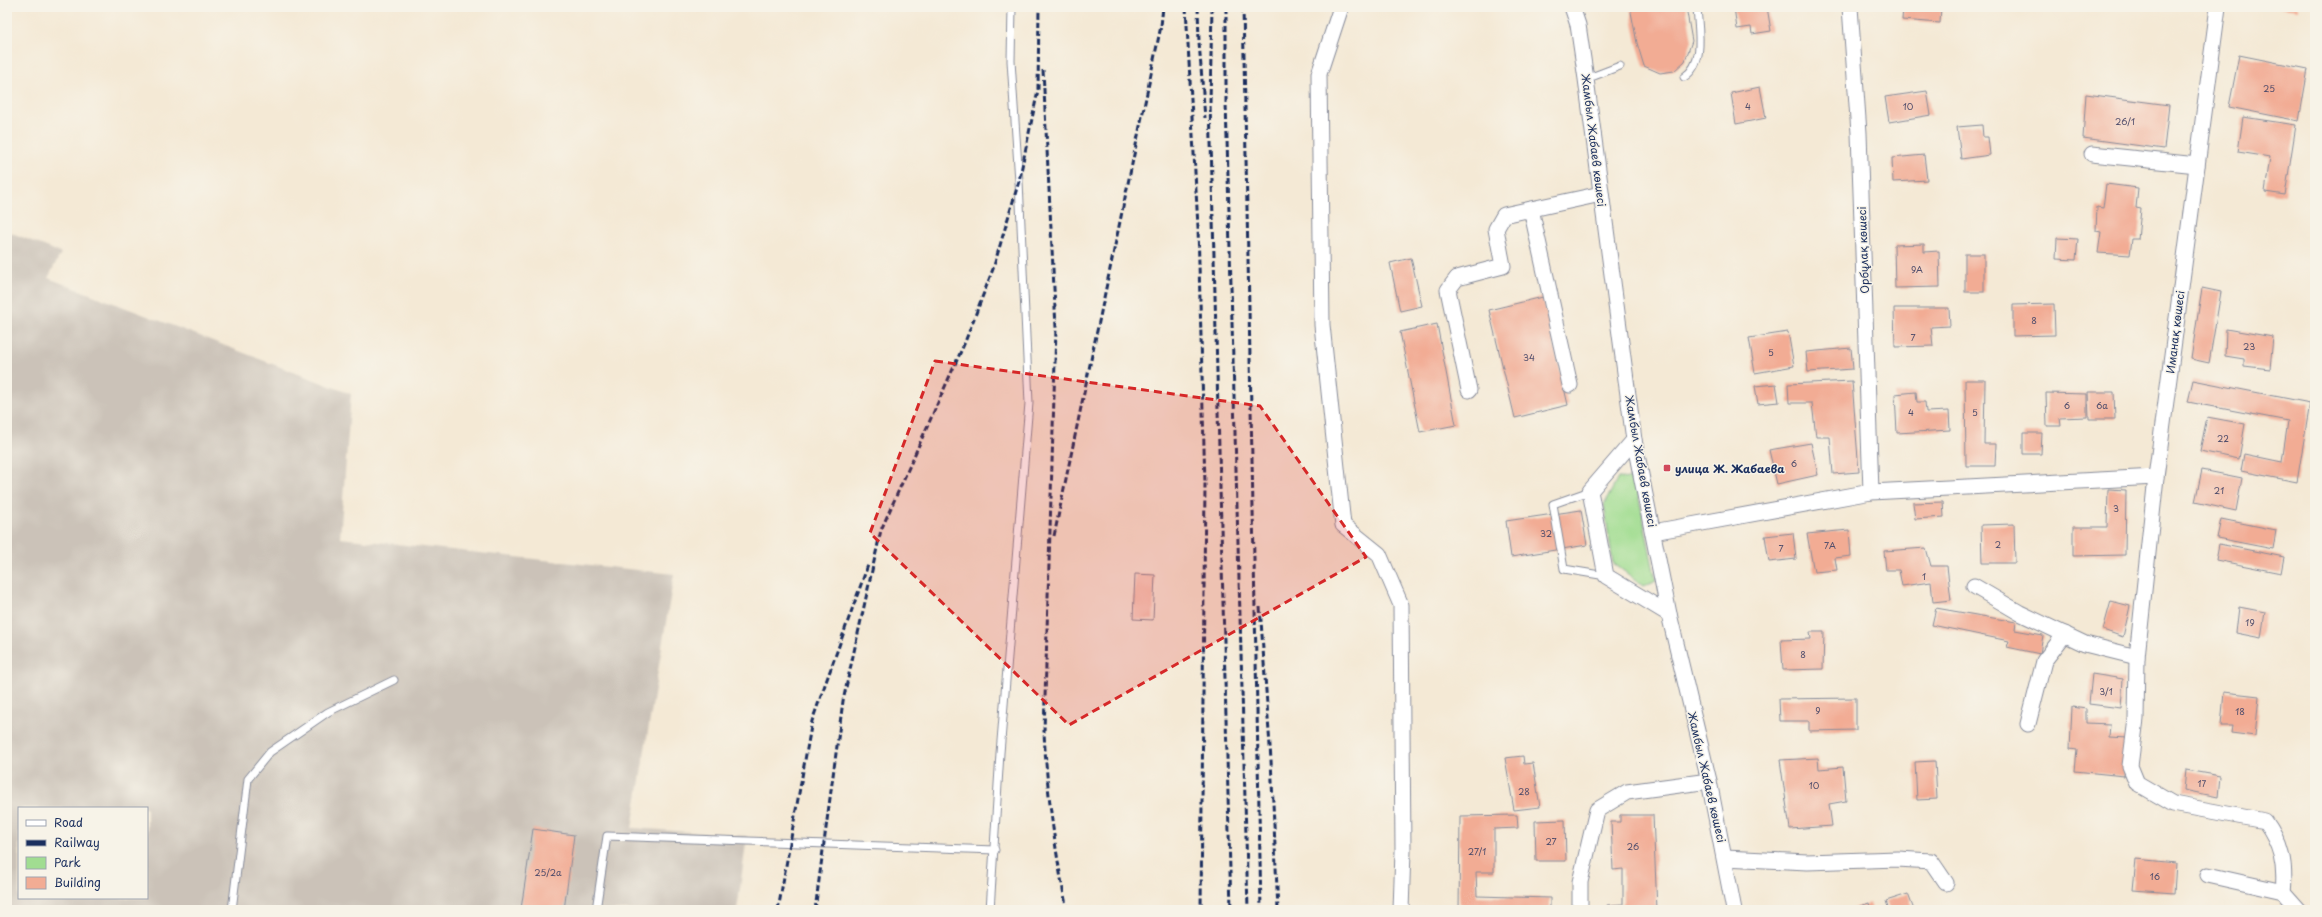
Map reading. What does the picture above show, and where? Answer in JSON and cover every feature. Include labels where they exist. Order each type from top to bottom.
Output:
[{"type":"street","points":[[1341,7],[1319,74],[1322,325],[1343,525],[1380,554],[1401,605],[1403,851],[1401,910]]},
{"type":"street","name":"Жамбыл Жабаев көшесі","points":[[1572,7],[1578,25],[1586,79],[1634,440],[1654,532],[1669,614],[1709,780],[1734,910]]},
{"type":"street","name":"Орбұлақ көшесі","points":[[1850,7],[1859,133],[1872,492]]},
{"type":"street","name":"Иманақ көшесі","points":[[2218,7],[2156,477],[2137,657],[2136,719],[2130,766],[2137,783],[2173,804],[2265,821],[2277,837],[2285,873],[2283,892]]},
{"type":"street","points":[[2092,154],[2197,165]]},
{"type":"street","points":[[1469,390],[1448,290],[1457,278],[1503,266],[1496,229],[1504,215],[1601,194]]},
{"type":"street","points":[[1531,209],[1570,385]]},
{"type":"street","points":[[1634,440],[1590,491],[1606,576],[1669,614]]},
{"type":"street","points":[[1654,532],[1872,492],[2156,477]]},
{"type":"street","points":[[1974,586],[2020,613],[2085,644],[2137,657]]},
{"type":"street","points":[[2028,724],[2044,661],[2065,634]]},
{"type":"street","points":[[1580,910],[1580,882],[1597,810],[1628,792],[1709,780]]},
{"type":"street","points":[[1725,858],[1806,862],[1898,859],[1931,861],[1946,883]]},
{"type":"street","points":[[2208,875],[2283,892],[2299,910]]},
{"type":"lane","points":[[990,910],[1000,753],[1029,403],[1019,181],[1011,61],[1012,7]]},
{"type":"lane","points":[[1684,77],[1691,72],[1697,62],[1699,42],[1697,7]]},
{"type":"lane","points":[[1586,79],[1620,66]]},
{"type":"lane","points":[[1590,491],[1553,504],[1564,569],[1606,576]]},
{"type":"lane","points":[[232,910],[248,779],[270,752],[328,712],[394,680]]},
{"type":"lane","points":[[596,910],[607,836],[995,850]]},
{"type":"highlighted area","points":[[935,361],[1260,406],[1366,557],[1069,725],[870,533]]},
{"type":"shaded area","points":[[7,231],[61,253],[48,278],[351,394],[340,538],[674,574],[632,828],[747,836],[737,910],[7,910]]},
{"type":"green space","points":[[1618,478],[1635,479],[1656,581],[1644,586],[1613,563],[1604,505]]},
{"type":"building","points":[[1630,7],[1686,7],[1692,41],[1685,61],[1674,71],[1660,73],[1644,66],[1637,43]]},
{"type":"building","points":[[1734,7],[1767,7],[1771,31],[1752,34],[1751,27],[1737,29]]},
{"type":"building","points":[[1903,7],[1941,7],[1940,23],[1902,20]]},
{"type":"building","points":[[2298,7],[2298,10],[2282,8]]},
{"type":"building","points":[[2239,55],[2308,69],[2299,121],[2229,107]]},
{"type":"building","points":[[1760,87],[1766,118],[1736,124],[1731,93]]},
{"type":"building","points":[[1927,91],[1931,115],[1889,122],[1885,97]]},
{"type":"building","points":[[2086,94],[2169,105],[2164,149],[2083,138]]},
{"type":"building","points":[[2243,117],[2296,125],[2285,195],[2265,192],[2270,157],[2238,152]]},
{"type":"building","points":[[1982,125],[1983,137],[1988,137],[1990,155],[1961,159],[1957,127]]},
{"type":"building","points":[[1924,155],[1927,180],[1893,182],[1892,158]]},
{"type":"building","points":[[2106,184],[2138,188],[2136,208],[2141,209],[2138,239],[2132,239],[2130,255],[2098,253],[2101,232],[2096,231],[2097,207],[2103,208]]},
{"type":"building","points":[[2057,238],[2078,239],[2076,260],[2056,259]]},
{"type":"building","points":[[1924,244],[1924,252],[1939,251],[1940,287],[1895,288],[1894,245]]},
{"type":"building","points":[[1965,254],[1984,254],[1984,292],[1965,292]]},
{"type":"building","points":[[1411,258],[1422,306],[1400,311],[1390,263]]},
{"type":"building","points":[[2202,288],[2221,292],[2209,363],[2191,359]]},
{"type":"building","points":[[1543,297],[1568,405],[1515,418],[1489,310]]},
{"type":"building","points":[[2054,304],[2055,335],[2013,336],[2013,305]]},
{"type":"building","points":[[1894,308],[1949,308],[1950,326],[1931,327],[1933,346],[1895,347]]},
{"type":"building","points":[[1437,324],[1456,425],[1420,432],[1400,332]]},
{"type":"building","points":[[2226,329],[2273,337],[2270,369],[2244,366],[2244,359],[2225,356]]},
{"type":"building","points":[[1788,332],[1794,366],[1755,373],[1749,338]]},
{"type":"building","points":[[1851,348],[1853,369],[1808,372],[1806,352]]},
{"type":"building","points":[[1965,380],[1985,380],[1984,444],[1996,444],[1995,466],[1966,466]]},
{"type":"building","points":[[2193,380],[2310,403],[2297,482],[2241,471],[2244,454],[2282,462],[2288,421],[2188,402]]},
{"type":"building","points":[[1852,381],[1859,472],[1833,474],[1830,437],[1816,437],[1812,403],[1789,403],[1788,384]]},
{"type":"building","points":[[1776,384],[1779,402],[1758,404],[1755,386]]},
{"type":"building","points":[[1916,392],[1917,402],[1925,402],[1926,412],[1949,411],[1950,430],[1897,433],[1895,394]]},
{"type":"building","points":[[2088,392],[2114,392],[2115,419],[2089,419]]},
{"type":"building","points":[[2046,393],[2087,394],[2087,417],[2060,418],[2061,426],[2047,426]]},
{"type":"building","points":[[2207,417],[2245,424],[2239,459],[2200,451]]},
{"type":"building","points":[[2023,433],[2042,433],[2041,454],[2023,454]]},
{"type":"building","points":[[1811,443],[1818,475],[1777,484],[1769,450]]},
{"type":"building","points":[[2202,470],[2242,478],[2236,511],[2195,502]]},
{"type":"building","points":[[2108,489],[2126,490],[2125,555],[2073,556],[2073,527],[2107,527]]},
{"type":"building","points":[[1943,502],[1944,517],[1915,519],[1913,503]]},
{"type":"building","points":[[1581,510],[1587,545],[1511,557],[1506,521]]},
{"type":"building","points":[[2221,519],[2276,530],[2273,549],[2217,538]]},
{"type":"building","points":[[2014,524],[2015,563],[1982,563],[1981,525]]},
{"type":"building","points":[[1849,530],[1851,556],[1835,558],[1837,570],[1814,572],[1807,534]]},
{"type":"building","points":[[1793,533],[1796,559],[1769,562],[1765,536]]},
{"type":"building","points":[[2219,544],[2284,557],[2281,573],[2216,560]]},
{"type":"building","points":[[1926,548],[1931,566],[1947,566],[1951,600],[1933,602],[1931,582],[1902,586],[1899,570],[1886,570],[1884,551]]},
{"type":"building","points":[[1135,574],[1155,575],[1153,620],[1133,619]]},
{"type":"building","points":[[2111,601],[2130,606],[2123,637],[2103,630]]},
{"type":"building","points":[[2239,607],[2265,612],[2261,638],[2236,633]]},
{"type":"building","points":[[1936,608],[2016,622],[2015,630],[2043,635],[2040,654],[2007,647],[2009,641],[1932,625]]},
{"type":"building","points":[[1810,632],[1824,632],[1823,669],[1783,670],[1781,640],[1811,639]]},
{"type":"building","points":[[2092,674],[2123,679],[2121,708],[2089,704]]},
{"type":"building","points":[[2224,692],[2259,696],[2255,736],[2231,733],[2232,726],[2221,726]]},
{"type":"building","points":[[1856,698],[1856,730],[1809,731],[1809,721],[1780,721],[1779,699]]},
{"type":"building","points":[[2072,707],[2086,709],[2086,723],[2110,724],[2109,737],[2127,738],[2124,776],[2075,771],[2077,750],[2070,749]]},
{"type":"building","points":[[1523,756],[1524,764],[1533,763],[1540,807],[1514,810],[1505,758]]},
{"type":"building","points":[[1818,758],[1819,769],[1843,767],[1846,801],[1829,804],[1832,826],[1790,829],[1780,760]]},
{"type":"building","points":[[1935,761],[1937,799],[1917,800],[1915,762]]},
{"type":"building","points":[[2186,770],[2220,776],[2218,797],[2184,790]]},
{"type":"building","points":[[1517,815],[1518,828],[1494,829],[1494,872],[1476,872],[1477,896],[1550,898],[1550,910],[1459,910],[1460,816]]},
{"type":"building","points":[[1620,815],[1653,815],[1657,910],[1608,910],[1607,905],[1623,904],[1623,869],[1613,870],[1611,822],[1620,822]]},
{"type":"building","points":[[1565,820],[1566,861],[1536,861],[1535,821]]},
{"type":"building","points":[[533,829],[574,835],[564,910],[521,909]]},
{"type":"building","points":[[2136,859],[2176,863],[2174,893],[2133,890]]},
{"type":"building","points":[[1908,894],[1914,910],[1889,910],[1886,901]]},
{"type":"building","points":[[1869,903],[1871,910],[1849,910]]},
{"type":"railway","points":[[815,910],[843,701],[881,530],[965,342],[993,269],[1019,181],[1038,90],[1039,7]]},
{"type":"railway","points":[[1054,536],[1161,26],[1163,7]]},
{"type":"railway","points":[[1186,7],[1198,227],[1205,484],[1201,910]]},
{"type":"railway","points":[[1198,7],[1199,42],[1205,118]]},
{"type":"railway","points":[[1212,7],[1210,103],[1231,910]]},
{"type":"railway","points":[[1226,7],[1226,102],[1248,910]]},
{"type":"railway","points":[[1243,7],[1261,910]]},
{"type":"railway","points":[[1043,70],[1056,328],[1044,732],[1052,821],[1067,910]]},
{"type":"railway","points":[[778,910],[812,721],[868,565]]},
{"type":"railway","points":[[1260,607],[1271,760],[1278,910]]},
{"type":"place","name":"улица Ж. Жабаева","points":[[1667,468]]}]
